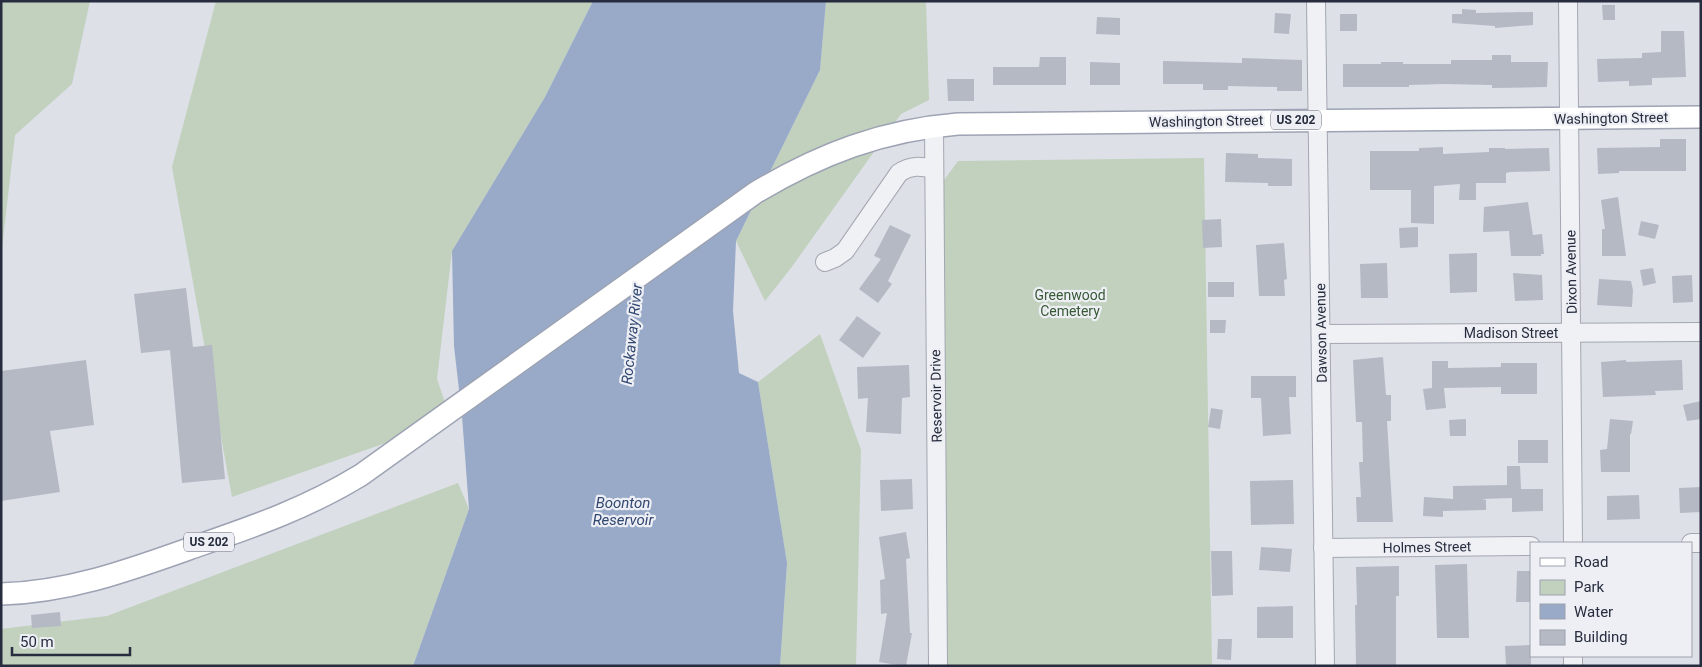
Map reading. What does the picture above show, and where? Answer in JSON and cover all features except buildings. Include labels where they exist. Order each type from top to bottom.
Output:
[{"type":"main road","name":"Washington Street","points":[[1,594],[50,590],[85,583],[139,567],[266,522],[339,489],[360,476],[755,193],[822,157],[892,134],[934,126],[958,124],[1319,119],[1701,117]]},
{"type":"street","name":"Dawson Avenue","points":[[1316,1],[1325,666]]},
{"type":"street","name":"Dixon Avenue","points":[[1568,1],[1572,333],[1572,542]]},
{"type":"street","name":"Reservoir Drive","points":[[934,126],[938,666]]},
{"type":"street","points":[[825,262],[845,251],[899,173],[907,167],[920,166],[934,169]]},
{"type":"street","name":"Madison Street","points":[[1322,334],[1701,332]]},
{"type":"street","name":"Holmes Street","points":[[1323,548],[1530,546]]},
{"type":"green space","points":[[1,1],[90,1],[72,84],[15,135],[1,257]]},
{"type":"green space","points":[[216,1],[593,1],[545,97],[452,251],[437,379],[451,420],[232,497],[172,167]]},
{"type":"green space","points":[[826,1],[926,1],[929,100],[901,114],[791,268],[765,301],[736,241],[820,70]]},
{"type":"green space","name":"Greenwood Cemetery","points":[[1204,158],[1212,666],[940,666],[931,198],[958,161]]},
{"type":"green space","points":[[820,334],[861,450],[856,666],[780,666],[787,563],[758,382]]},
{"type":"green space","points":[[458,483],[469,509],[413,666],[1,666],[1,629],[107,616]]},
{"type":"water","name":"Boonton Reservoir","points":[[593,1],[826,1],[820,70],[736,241],[733,311],[739,373],[758,382],[787,563],[780,666],[413,666],[469,509],[462,416],[454,346],[452,251],[545,97]]},
{"type":"water label","name":"Rockaway River","points":[[632,334]]}]
